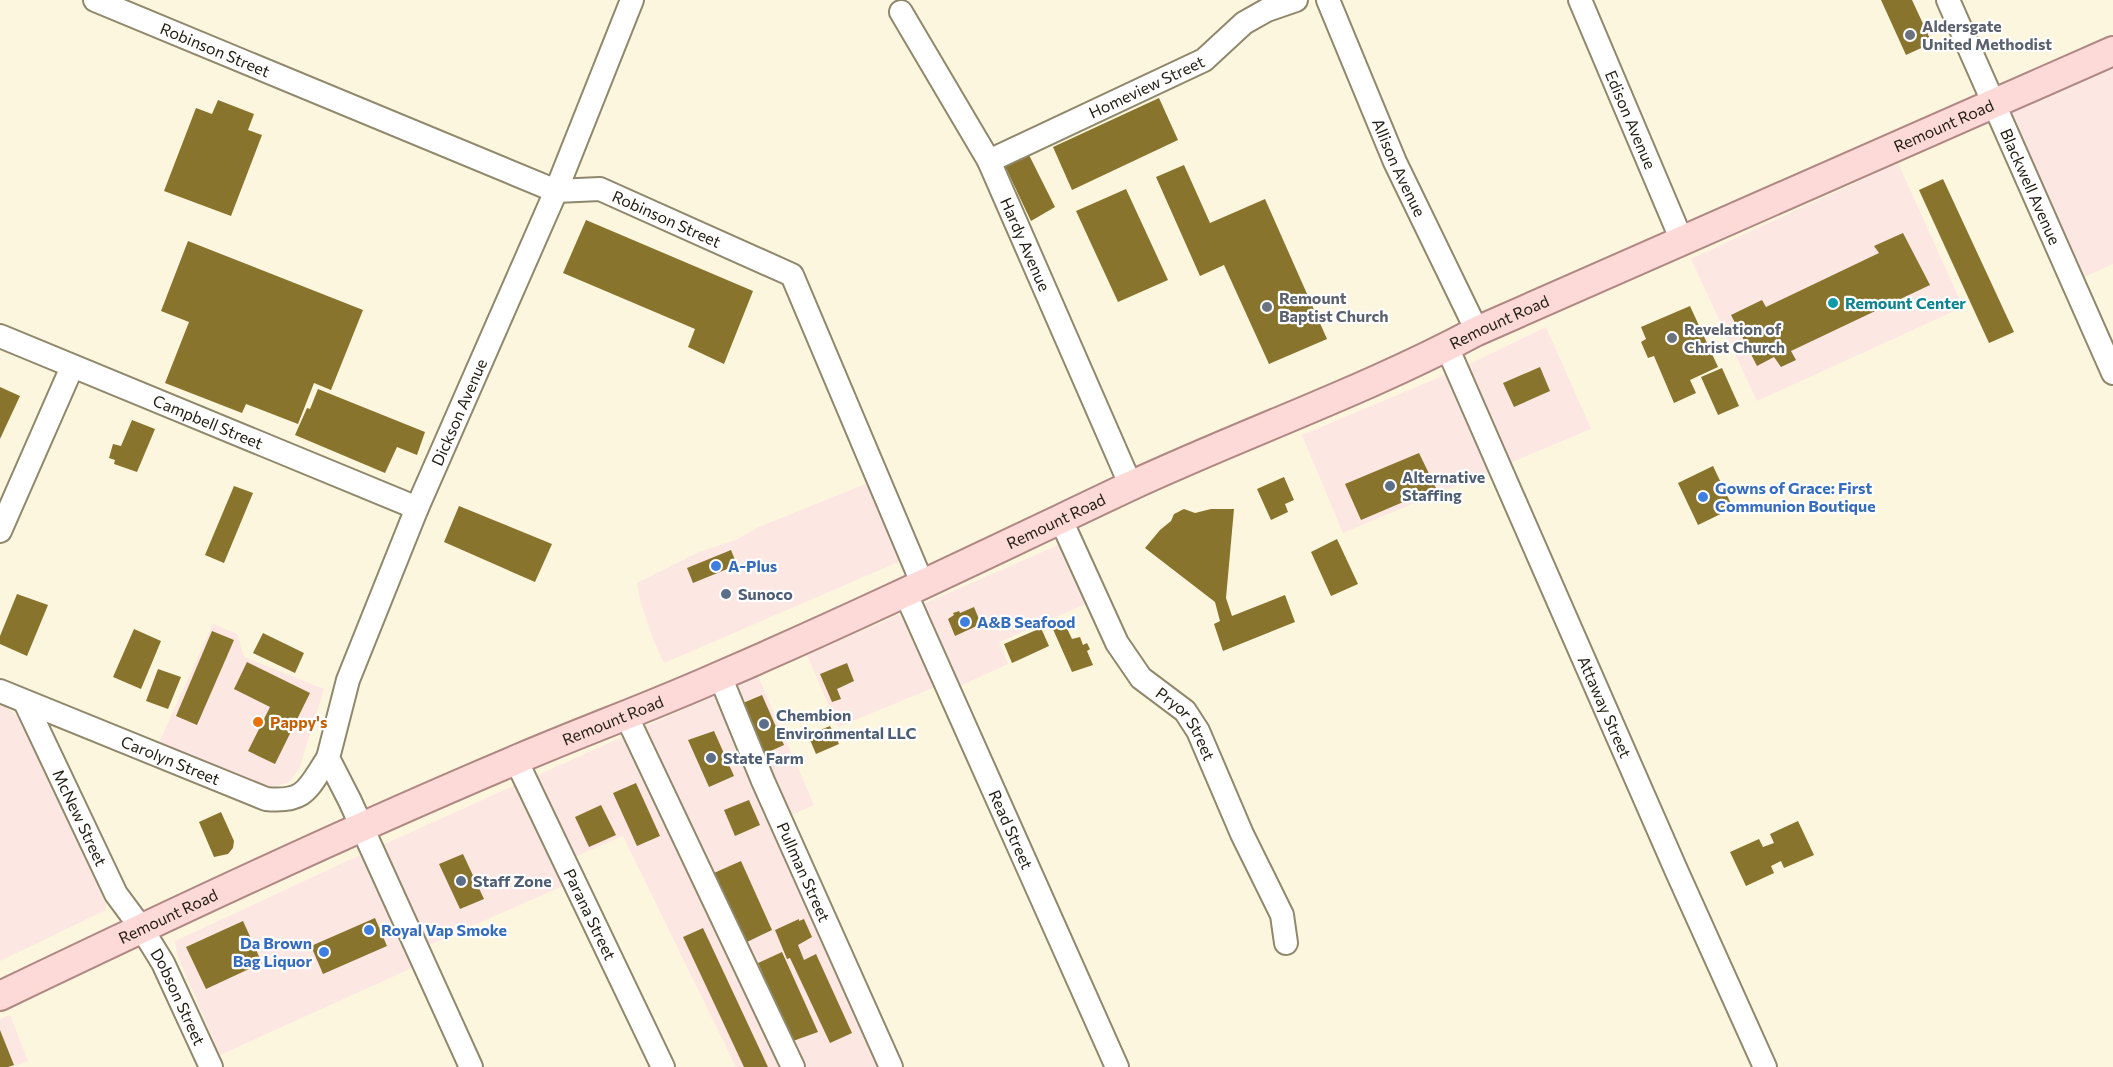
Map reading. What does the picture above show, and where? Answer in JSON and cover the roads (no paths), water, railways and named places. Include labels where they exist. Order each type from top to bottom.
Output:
[{"type":"main road","name":"Remount Road","points":[[0,996],[222,890],[516,760],[720,676],[1131,486],[2113,51]]},
{"type":"street","name":"Robinson Street","points":[[95,0],[556,191],[600,189],[792,275],[914,588]]},
{"type":"street","name":"Dickson Avenue","points":[[328,758],[348,680],[417,507],[556,191],[632,0]]},
{"type":"street","name":"Homeview Street","points":[[989,161],[1204,60],[1244,23],[1267,10],[1296,0]]},
{"type":"street","name":"Allison Avenue","points":[[1328,0],[1395,162],[1478,331]]},
{"type":"street","name":"Edison Avenue","points":[[1580,0],[1682,241]]},
{"type":"street","name":"Blackwell Avenue","points":[[1948,0],[2113,373]]},
{"type":"street","name":"Hardy Avenue","points":[[901,12],[989,161],[1131,486]]},
{"type":"street","name":"Campbell Street","points":[[0,336],[417,507]]},
{"type":"street","name":"Attaway Street","points":[[1447,347],[1659,832],[1765,1067]]},
{"type":"street","points":[[0,531],[72,367]]},
{"type":"street","name":"Pryor Street","points":[[1061,520],[1118,643],[1141,678],[1185,711],[1198,731],[1242,834],[1282,915],[1286,943]]},
{"type":"street","name":"Read Street","points":[[914,588],[1117,1067]]},
{"type":"street","name":"Pullman Street","points":[[720,676],[763,781],[891,1067]]},
{"type":"street","name":"Carolyn Street","points":[[0,691],[266,799],[296,798],[307,790],[328,758]]},
{"type":"street","name":"McNew Street","points":[[25,702],[116,894],[142,928]]},
{"type":"street","points":[[626,715],[793,1067]]},
{"type":"street","points":[[328,758],[471,1067]]},
{"type":"street","name":"Parana Street","points":[[516,760],[663,1067]]},
{"type":"street","name":"Dobson Street","points":[[142,928],[163,963],[211,1067]]},
{"type":"place","name":"Aldersgate United Methodist","points":[[1910,35]]},
{"type":"place","name":"Remount Center","points":[[1833,303]]},
{"type":"place","name":"Remount Baptist Church","points":[[1267,307]]},
{"type":"place","name":"Revelation of Christ Church","points":[[1672,338]]},
{"type":"place","name":"Alternative Staffing","points":[[1390,486]]},
{"type":"place","name":"Gowns of Grace: First Communion Boutique","points":[[1703,497]]},
{"type":"place","name":"A-Plus","points":[[716,566]]},
{"type":"place","name":"Sunoco","points":[[726,594]]},
{"type":"place","name":"A&B Seafood","points":[[965,622]]},
{"type":"place","name":"Pappy's","points":[[258,722]]},
{"type":"place","name":"Chembion Environmental LLC","points":[[764,724]]},
{"type":"place","name":"State Farm","points":[[711,758]]},
{"type":"place","name":"Staff Zone","points":[[461,881]]},
{"type":"place","name":"Royal Vap Smoke","points":[[369,930]]},
{"type":"place","name":"Da Brown Bag Liquor","points":[[324,952]]}]
